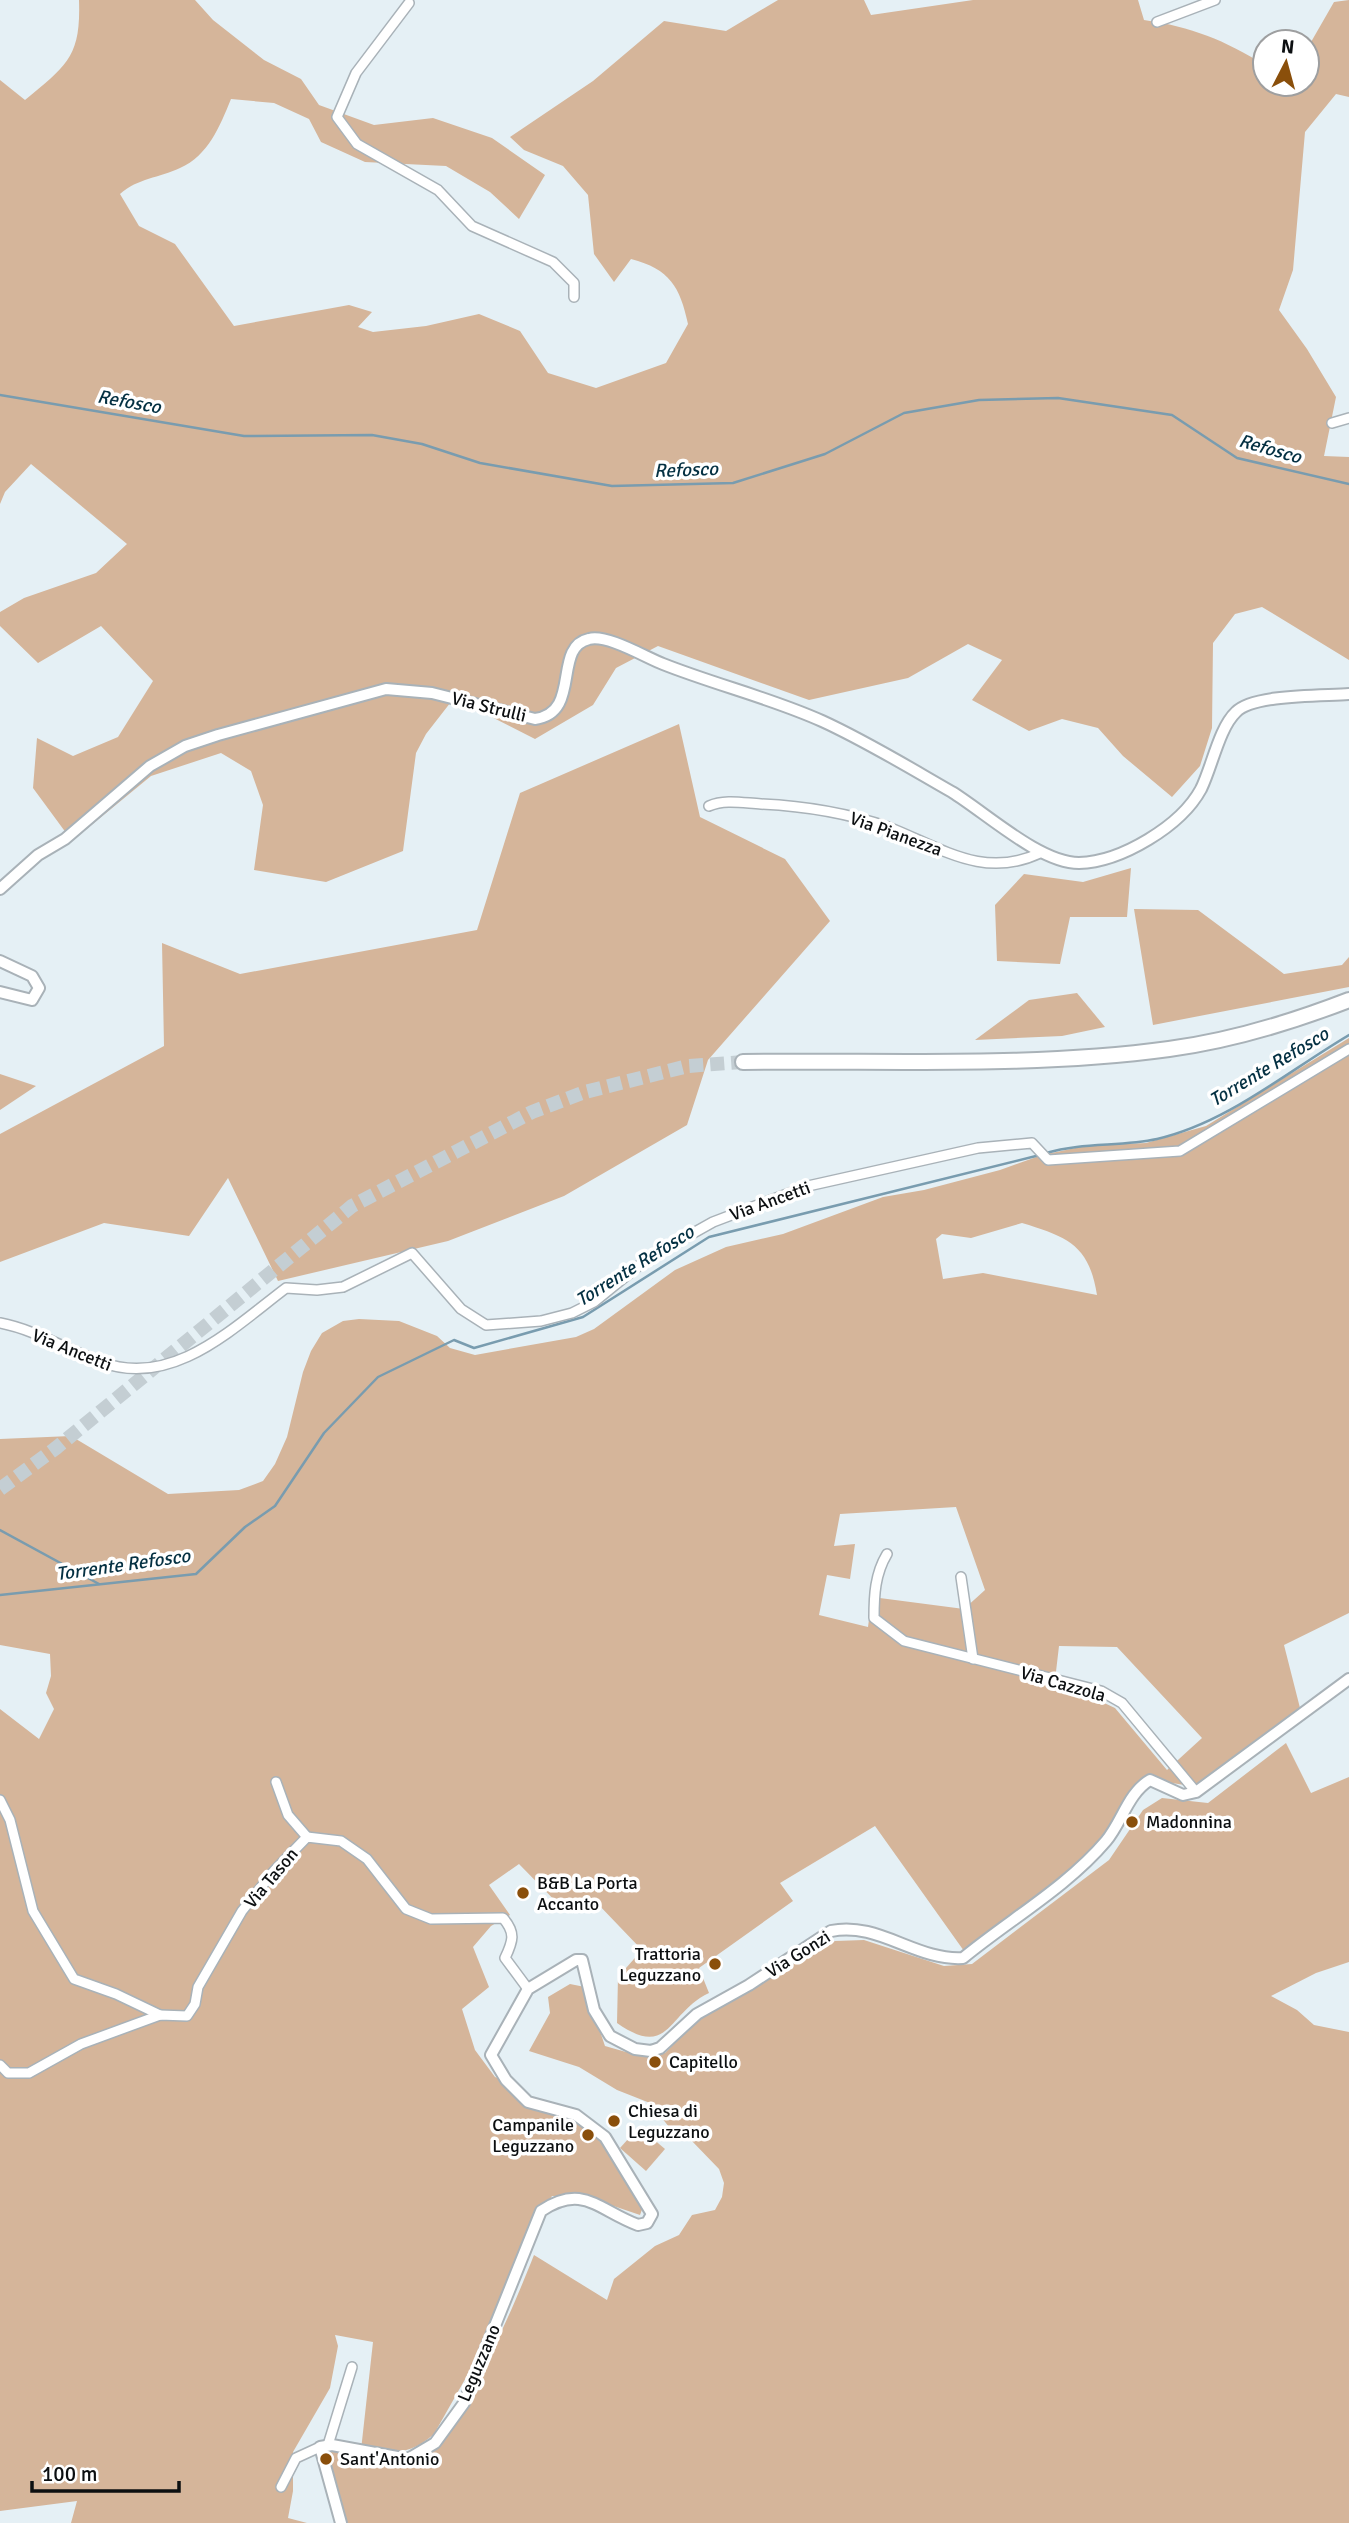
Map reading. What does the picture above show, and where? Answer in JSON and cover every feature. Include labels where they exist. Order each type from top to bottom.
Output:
[{"type":"highway","points":[[743,1062],[1045,1059],[1171,1049],[1249,1033],[1349,1000]]},
{"type":"street","points":[[1157,22],[1215,0]]},
{"type":"street","points":[[411,1],[356,73],[337,117],[357,144],[438,190],[472,226],[553,262],[574,283],[574,298]]},
{"type":"street","points":[[1332,423],[1349,418]]},
{"type":"street","name":"Via Strulli","points":[[0,889],[38,855],[65,839],[150,766],[185,746],[386,689],[432,693],[535,719],[545,718],[561,702],[572,655],[577,646],[589,639],[606,640],[665,665],[823,721],[952,792],[1040,853]]},
{"type":"street","points":[[1040,853],[1080,863],[1131,849],[1180,816],[1201,790],[1236,712],[1254,702],[1349,694]]},
{"type":"street","name":"Via Pianezza","points":[[709,806],[719,801],[784,805],[840,813],[887,827],[960,859],[1014,864],[1040,853]]},
{"type":"street","points":[[0,961],[36,979],[39,993],[32,1000],[25,1001],[0,992]]},
{"type":"street","name":"Via Ancetti","points":[[0,1323],[62,1343],[125,1371],[162,1368],[205,1349],[286,1288],[317,1290],[343,1287],[412,1253],[461,1309],[486,1325],[541,1321],[572,1314],[594,1302],[647,1259],[713,1222],[808,1186],[978,1148],[1032,1143],[1048,1160],[1180,1151],[1349,1049]]},
{"type":"street","name":"Via Cazzola","points":[[887,1554],[877,1579],[874,1618],[904,1641],[1101,1691],[1122,1703],[1196,1792]]},
{"type":"street","points":[[961,1577],[973,1659]]},
{"type":"street","points":[[1196,1792],[1349,1679]]},
{"type":"street","name":"Via Gonzi","points":[[652,2214],[605,2137],[576,2115],[528,2102],[506,2080],[491,2055],[528,1989],[566,1965],[582,1960],[594,2010],[610,2036],[635,2049],[651,2051],[660,2048],[697,2014],[749,1985],[831,1931],[845,1928],[868,1931],[928,1955],[963,1958],[1085,1861],[1107,1839],[1140,1786],[1150,1780],[1183,1795],[1196,1792]]},
{"type":"street","points":[[276,1782],[288,1815],[307,1837]]},
{"type":"street","points":[[0,1800],[10,1820],[33,1910],[75,1979],[116,1994],[160,2015]]},
{"type":"street","name":"Via Tason","points":[[0,2066],[8,2073],[29,2073],[81,2044],[160,2015],[187,2016],[195,2004],[198,1987],[242,1911],[274,1871],[307,1837],[341,1841],[368,1859],[406,1909],[431,1919],[503,1918],[512,1928],[513,1941],[505,1958],[528,1989]]},
{"type":"street","name":"Leguzzano","points":[[324,2446],[408,2459],[435,2443],[464,2403],[541,2211],[554,2202],[579,2197],[638,2225],[647,2223],[652,2214]]},
{"type":"street","points":[[341,2523],[324,2446],[352,2367]]},
{"type":"street","points":[[281,2487],[296,2458],[324,2446]]},
{"type":"shaded area","points":[[79,0],[195,0],[213,20],[264,60],[301,79],[319,105],[374,125],[433,118],[492,138],[545,175],[519,219],[490,192],[446,166],[365,162],[321,142],[309,119],[274,103],[231,99],[212,139],[190,163],[141,181],[120,194],[139,226],[175,244],[234,326],[349,305],[372,312],[358,327],[373,332],[426,326],[479,314],[520,331],[548,373],[596,388],[666,363],[688,324],[681,300],[677,290],[664,274],[631,259],[614,282],[594,254],[588,195],[563,166],[524,150],[510,137],[593,81],[664,21],[726,31],[778,0],[864,0],[871,15],[973,0],[1138,0],[1144,20],[1177,26],[1207,36],[1251,57],[1251,98],[1321,98],[1319,28],[1334,2],[1349,0],[1349,97],[1336,94],[1305,132],[1293,270],[1279,310],[1336,397],[1324,456],[1349,457],[1349,660],[1262,607],[1235,614],[1213,643],[1212,728],[1200,766],[1172,797],[1123,756],[1098,728],[1062,719],[1029,731],[972,700],[1002,660],[968,644],[908,678],[809,700],[658,646],[616,668],[593,705],[535,739],[454,698],[426,734],[416,753],[403,851],[326,882],[254,870],[263,805],[251,771],[221,753],[151,776],[72,841],[33,788],[37,738],[73,756],[118,737],[153,681],[101,626],[38,663],[0,626],[0,612],[24,598],[96,573],[127,544],[31,464],[5,492],[0,504],[0,80],[25,100],[51,78],[68,58],[74,47]]},
{"type":"shaded area","points":[[679,724],[700,817],[785,859],[830,921],[708,1060],[687,1125],[564,1196],[448,1241],[278,1281],[228,1178],[189,1236],[104,1223],[0,1262],[0,1134],[164,1046],[162,943],[240,974],[477,930],[520,793]]},
{"type":"shaded area","points":[[1131,868],[1127,917],[1070,917],[1060,964],[997,961],[995,905],[1024,874],[1083,882]]},
{"type":"shaded area","points":[[1134,909],[1198,910],[1284,974],[1342,965],[1349,957],[1349,987],[1153,1025]]},
{"type":"shaded area","points":[[1077,993],[1105,1027],[1062,1036],[975,1040],[1029,1000]]},
{"type":"shaded area","points":[[1349,1038],[1349,1613],[1284,1645],[1300,1708],[1197,1787],[1153,1780],[1129,1796],[1096,1852],[964,1951],[875,1826],[780,1883],[793,1901],[699,1968],[709,1993],[684,2011],[667,2029],[648,2037],[634,2033],[617,2023],[618,1977],[642,1950],[596,1902],[567,1913],[519,1864],[489,1885],[510,1915],[491,1926],[473,1947],[489,1987],[462,2009],[475,2050],[495,2077],[503,2080],[517,2096],[581,2121],[606,2148],[644,2204],[640,2215],[587,2197],[552,2196],[528,2234],[493,2330],[434,2434],[417,2446],[391,2452],[361,2450],[373,2342],[335,2335],[338,2346],[330,2388],[293,2452],[293,2491],[288,2518],[307,2523],[71,2523],[77,2501],[0,2511],[0,1709],[39,1739],[54,1709],[46,1693],[51,1676],[50,1654],[0,1645],[0,1439],[71,1436],[168,1494],[239,1490],[263,1481],[275,1464],[287,1437],[311,1351],[322,1333],[343,1321],[399,1321],[437,1336],[450,1348],[475,1355],[576,1337],[594,1329],[675,1270],[726,1247],[783,1234],[883,1197],[924,1190],[1000,1170],[1042,1155],[1085,1146],[1146,1143],[1206,1126]],"holes":[[[1022,1223],[1052,1233],[1074,1246],[1088,1265],[1097,1295],[983,1273],[943,1279],[936,1239],[942,1234],[971,1238]],[[956,1507],[985,1590],[964,1609],[872,1597],[868,1627],[819,1615],[827,1575],[850,1579],[855,1544],[834,1546],[840,1514]],[[1059,1646],[1117,1647],[1202,1738],[1167,1770],[1115,1708],[1055,1680]]]},
{"type":"shaded area","points":[[0,1074],[36,1086],[0,1110]]},
{"type":"shaded area","points":[[1286,1743],[1311,1793],[1349,1777],[1349,1962],[1316,1973],[1271,1996],[1297,2010],[1314,2025],[1349,2032],[1349,2523],[345,2523],[322,2455],[336,2442],[338,2449],[374,2461],[395,2463],[417,2454],[439,2435],[460,2408],[479,2376],[534,2255],[607,2300],[614,2279],[655,2246],[679,2235],[692,2215],[715,2210],[722,2197],[724,2183],[719,2169],[690,2139],[673,2132],[650,2103],[617,2090],[579,2067],[529,2051],[550,2013],[548,1997],[570,1984],[585,1987],[605,2046],[626,2052],[665,2053],[713,2006],[835,1941],[864,1940],[944,1966],[972,1964],[1109,1860],[1143,1810],[1162,1798],[1208,1803]]},
{"type":"shaded area","points":[[639,2127],[665,2149],[646,2171],[620,2148]]},
{"type":"waterway","name":"Refosco","points":[[0,395],[244,436],[372,435],[422,444],[480,463],[612,486],[733,483],[825,454],[904,413],[979,400],[1058,398],[1172,415],[1237,458],[1349,484]]},
{"type":"waterway","name":"Torrente Refosco","points":[[1046,1153],[1074,1147],[1157,1139],[1183,1131],[1232,1109],[1349,1035]]},
{"type":"waterway","name":"Torrente Refosco","points":[[0,1595],[196,1574],[245,1527],[275,1506],[324,1433],[378,1377],[454,1340],[474,1348],[583,1317],[709,1237],[1040,1155]]},
{"type":"waterway","points":[[0,1530],[99,1584]]},
{"type":"tunnel","points":[[0,1489],[56,1448],[352,1206],[532,1112],[585,1092],[688,1066],[743,1062]]},
{"type":"place","name":"Madonnina","points":[[1132,1822]]},
{"type":"place","name":"B&B La Porta Accanto","points":[[523,1893]]},
{"type":"place","name":"Trattoria Leguzzano","points":[[715,1964]]},
{"type":"place","name":"Capitello","points":[[655,2062]]},
{"type":"place","name":"Chiesa di Leguzzano","points":[[614,2121]]},
{"type":"place","name":"Campanile Leguzzano","points":[[588,2135]]},
{"type":"place","name":"Sant'Antonio","points":[[326,2459]]}]
